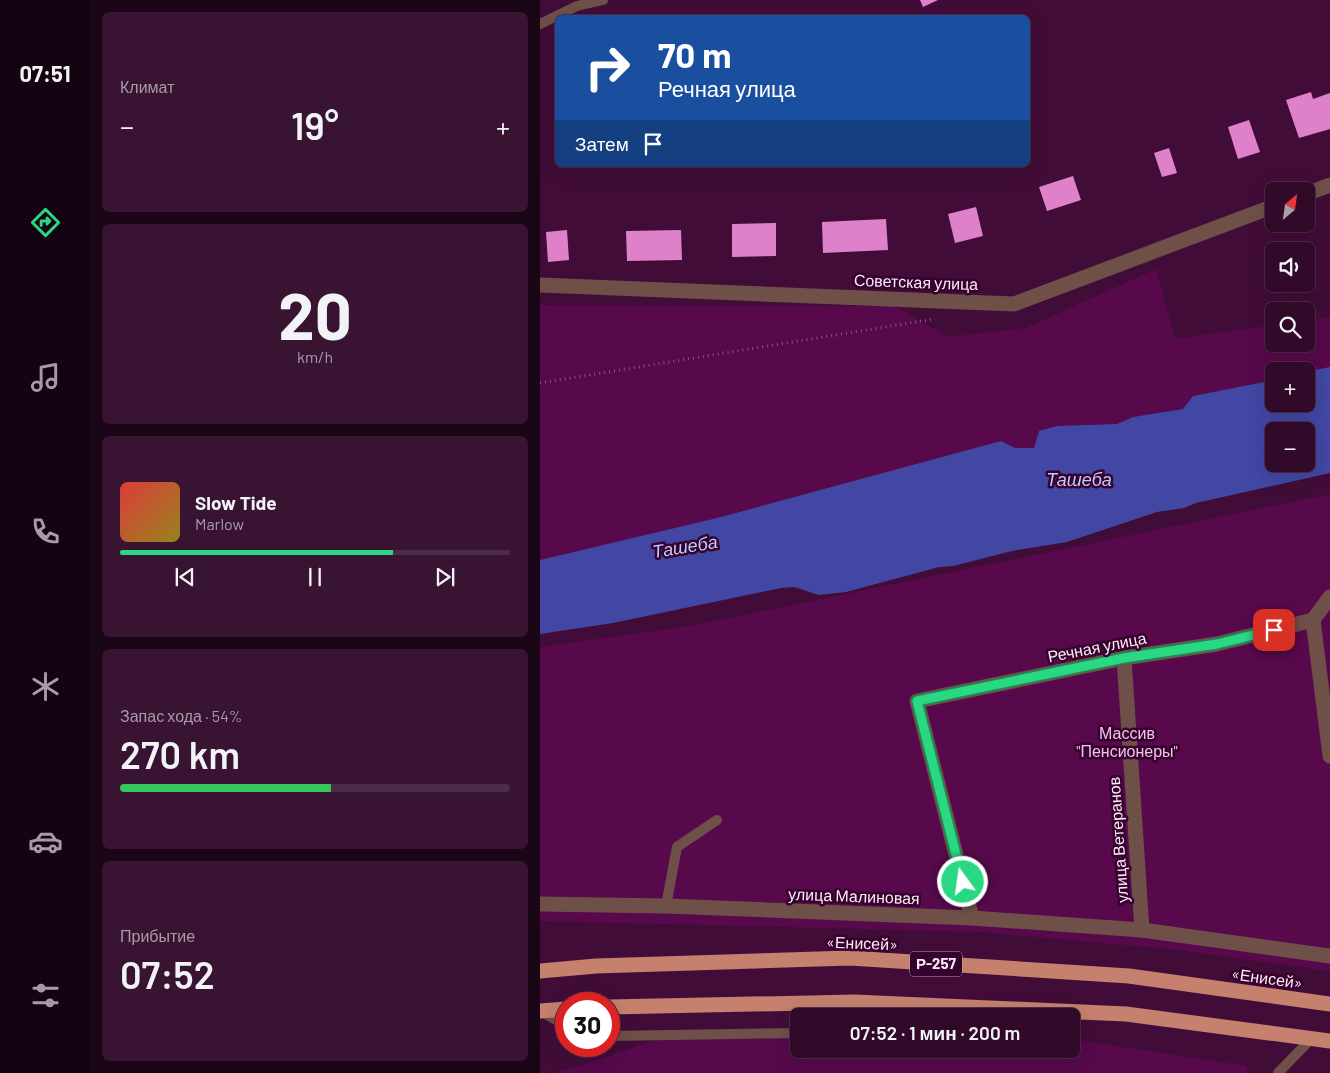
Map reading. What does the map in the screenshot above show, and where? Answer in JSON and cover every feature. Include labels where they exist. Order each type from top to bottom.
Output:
[{"type":"highway","name":"«Енисей»","points":[[540,971],[596,966],[850,958],[1129,976],[1330,1004]]},
{"type":"highway","points":[[620,1007],[855,1002],[1126,1014],[1330,1041]]},
{"type":"highway","points":[[540,1011],[555,1010]]},
{"type":"street","points":[[1315,191],[1330,185]]},
{"type":"street","name":"Советская улица","points":[[540,286],[1014,304],[1265,209]]},
{"type":"street","points":[[1330,597],[1312,620],[1330,756]]},
{"type":"street","name":"Речная улица","points":[[972,918],[917,701],[1124,658],[1217,644],[1312,620]]},
{"type":"street","name":"улица Ветеранов","points":[[1124,658],[1142,930]]},
{"type":"street","name":"улица Малиновая","points":[[540,904],[666,906],[972,918],[1142,930],[1330,956]]},
{"type":"lane","points":[[558,15],[577,6],[603,0]]},
{"type":"lane","points":[[540,24],[555,17]]},
{"type":"lane","points":[[666,906],[677,847],[717,820]]},
{"type":"lane","points":[[814,1008],[818,1002]]},
{"type":"lane","points":[[540,1011],[555,1020]]},
{"type":"lane","points":[[620,1036],[790,1033]]},
{"type":"lane","points":[[1278,1073],[1311,1039]]},
{"type":"path","points":[[540,383],[894,327],[940,318]]},
{"type":"green space","points":[[1156,269],[1175,339],[1265,326],[1265,352],[1315,352],[1315,318],[1330,316],[1330,367],[1315,370],[1315,362],[1265,362],[1265,382],[1193,396],[1183,409],[1133,417],[1117,424],[1057,426],[1034,448],[1015,448],[1001,441],[721,517],[540,560],[540,305],[895,306],[947,337],[1026,328]]},
{"type":"green space","name":"Массив \"Пенсионеры\"","points":[[1330,494],[1330,971],[1169,949],[982,932],[540,921],[540,647],[696,625]]},
{"type":"green space","points":[[690,1029],[790,1032],[790,1058],[1080,1058],[1080,1040],[1247,1066],[1247,1073],[557,1073],[605,1057],[620,1057],[620,1052]]},
{"type":"water","name":"Ташеба","points":[[1330,367],[1330,473],[1196,503],[1184,508],[1157,512],[1067,542],[1012,551],[953,566],[939,567],[846,592],[819,595],[794,587],[781,588],[613,623],[540,634],[540,560],[721,517],[1001,441],[1015,448],[1034,448],[1039,431],[1057,426],[1117,424],[1133,417],[1183,409],[1193,396],[1265,382],[1265,412],[1315,412],[1315,370]]},
{"type":"building","points":[[920,0],[938,0],[923,7]]},
{"type":"building","points":[[1311,92],[1313,99],[1330,93],[1330,129],[1299,138],[1286,100]]},
{"type":"building","points":[[1249,120],[1260,152],[1238,159],[1228,127]]},
{"type":"building","points":[[1169,148],[1177,173],[1162,177],[1154,153]]},
{"type":"building","points":[[1073,176],[1081,200],[1047,211],[1039,187]]},
{"type":"building","points":[[976,207],[983,236],[955,243],[948,214]]},
{"type":"building","points":[[886,219],[888,250],[823,253],[822,222]]},
{"type":"building","points":[[776,223],[776,256],[732,257],[732,224]]},
{"type":"building","points":[[567,230],[569,260],[548,262],[546,232]]},
{"type":"building","points":[[681,230],[682,260],[627,261],[626,231]]},
{"type":"route","points":[[963,882],[917,701],[1124,658],[1217,644],[1274,630]]}]
